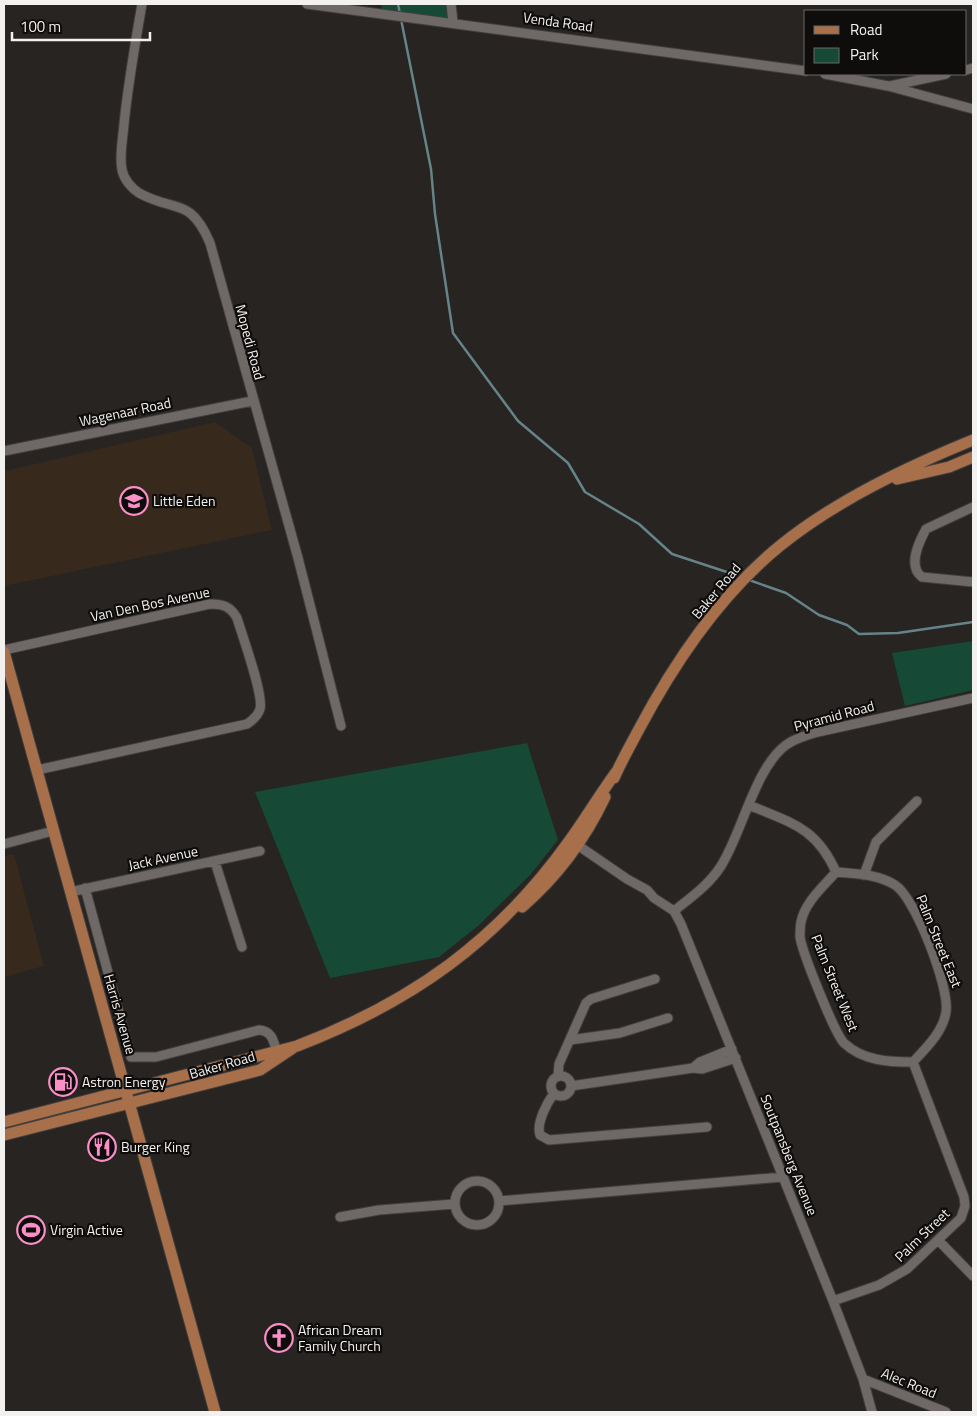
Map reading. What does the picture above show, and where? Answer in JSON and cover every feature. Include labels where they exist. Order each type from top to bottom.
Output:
[{"type":"main road","name":"Baker Road","points":[[4,1136],[260,1070],[297,1046],[356,1022],[409,993],[467,952],[536,894],[574,842],[617,771],[670,675],[733,591],[756,567],[804,528],[888,480],[973,440]]},
{"type":"main road","name":"Baker Road","points":[[888,480],[950,467],[973,457]]},
{"type":"main road","name":"Harris Avenue","points":[[4,651],[216,1411]]},
{"type":"main road","name":"Baker Road","points":[[4,1122],[127,1091],[276,1049],[297,1046]]},
{"type":"street","points":[[136,4],[140,14]]},
{"type":"street","name":"Mopedi Road","points":[[142,4],[125,114],[122,170],[129,184],[138,192],[178,206],[202,224],[210,243],[252,401],[298,558],[341,726]]},
{"type":"street","name":"Venda Road","points":[[307,4],[453,22],[804,71]]},
{"type":"street","points":[[451,4],[453,22]]},
{"type":"street","points":[[830,75],[888,86],[973,109]]},
{"type":"street","points":[[888,86],[941,75]]},
{"type":"street","name":"Wagenaar Road","points":[[4,451],[252,401]]},
{"type":"street","points":[[973,507],[926,529],[914,563],[922,577],[973,582]]},
{"type":"street","name":"Van Den Bos Avenue","points":[[4,651],[210,604],[220,604],[233,612],[237,618],[258,694],[260,709],[256,718],[247,724],[36,770]]},
{"type":"street","name":"Pyramid Road","points":[[674,911],[708,882],[718,870],[774,756],[794,740],[818,732],[973,698]]},
{"type":"street","points":[[864,875],[876,842],[917,801]]},
{"type":"street","points":[[749,805],[811,834],[826,852],[836,872]]},
{"type":"street","points":[[4,844],[53,831]]},
{"type":"street","points":[[574,842],[647,890],[654,898],[674,911]]},
{"type":"street","name":"Jack Avenue","points":[[70,892],[260,851]]},
{"type":"street","points":[[215,862],[242,947]]},
{"type":"street","name":"Palm Street East","points":[[836,872],[876,877],[895,885],[910,900],[946,990],[947,1002],[944,1020],[932,1041],[913,1062]]},
{"type":"street","name":"Palm Street West","points":[[836,872],[810,902],[804,913],[800,929],[803,948],[835,1027],[843,1042],[858,1053],[872,1059],[913,1062]]},
{"type":"street","points":[[85,888],[131,1056],[156,1057],[259,1030],[269,1033],[273,1037],[276,1049]]},
{"type":"street","name":"Soutpansberg Avenue","points":[[674,911],[736,1058],[833,1301],[863,1379],[872,1412]]},
{"type":"street","points":[[554,1093],[551,1084],[558,1076],[559,1064],[582,1009],[591,999],[655,979]]},
{"type":"street","points":[[570,1040],[620,1033],[668,1018]]},
{"type":"street","points":[[693,1068],[700,1062],[732,1049]]},
{"type":"street","points":[[554,1093],[564,1095],[571,1086],[693,1068],[702,1069],[736,1058]]},
{"type":"street","name":"Palm Street","points":[[833,1301],[897,1276],[939,1241],[961,1218],[965,1201],[913,1062]]},
{"type":"street","points":[[558,1076],[567,1078],[571,1086]]},
{"type":"street","points":[[554,1093],[548,1101],[539,1130],[540,1135],[549,1140],[707,1127]]},
{"type":"street","points":[[499,1201],[783,1177]]},
{"type":"street","points":[[475,1181],[488,1184],[494,1188],[499,1201],[495,1216],[482,1224],[474,1225],[460,1218],[454,1204],[455,1198],[462,1186],[475,1181]]},
{"type":"street","points":[[340,1217],[379,1210],[454,1204]]},
{"type":"street","points":[[939,1241],[973,1276]]},
{"type":"street","name":"Alec Road","points":[[863,1379],[946,1412]]},
{"type":"shaded area","name":"Little Eden","points":[[215,422],[252,448],[272,530],[4,586],[5,471]]},
{"type":"shaded area","points":[[14,854],[44,966],[4,977],[4,856]]},
{"type":"green space","points":[[381,4],[455,4],[457,27],[384,18]]},
{"type":"green space","points":[[973,641],[973,690],[905,706],[892,653]]},
{"type":"green space","points":[[527,743],[558,840],[531,874],[479,925],[439,957],[330,978],[255,792]]},
{"type":"waterway","points":[[398,4],[400,14]]},
{"type":"waterway","points":[[401,19],[431,169],[435,214],[453,333],[518,421],[568,463],[585,492],[639,524],[672,554],[742,577]]},
{"type":"waterway","points":[[749,580],[786,593],[819,615],[847,625],[859,634],[898,633],[973,622]]},
{"type":"place","name":"Little Eden","points":[[134,501]]},
{"type":"place","name":"Astron Energy","points":[[63,1082]]},
{"type":"place","name":"Burger King","points":[[102,1147]]},
{"type":"place","name":"Virgin Active","points":[[31,1230]]},
{"type":"place","name":"African Dream Family Church","points":[[279,1338]]}]
